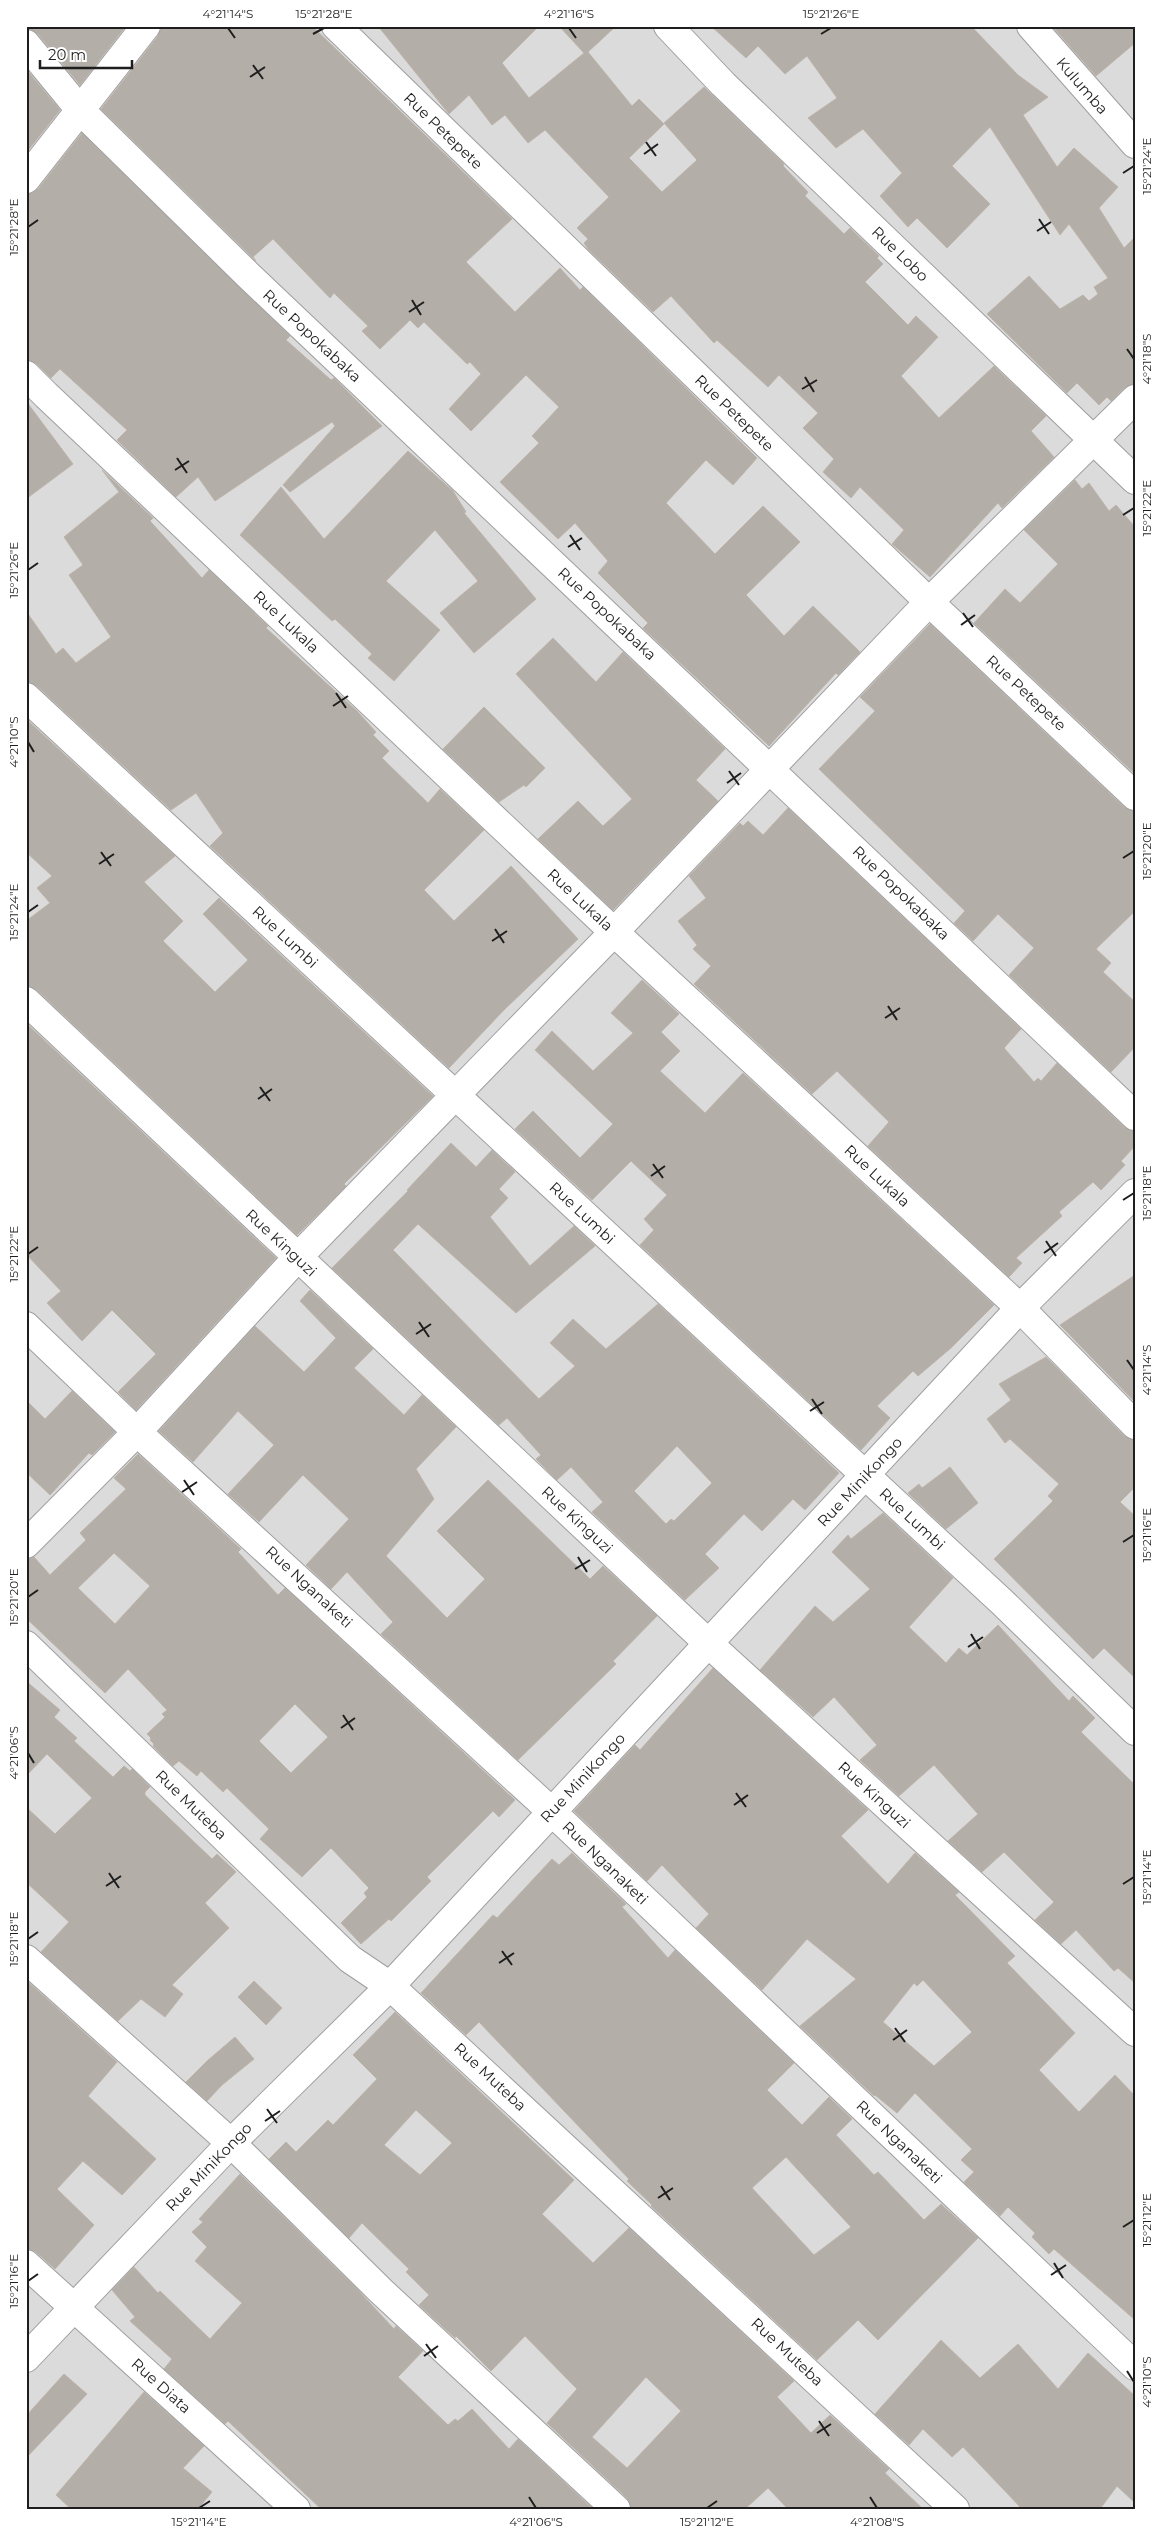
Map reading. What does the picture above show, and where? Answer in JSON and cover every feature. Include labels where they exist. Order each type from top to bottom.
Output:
[{"type":"street","points":[[26,179],[146,26]]},
{"type":"street","name":"Rue Petepete","points":[[336,26],[929,602],[1135,796]]},
{"type":"street","name":"Rue Lobo","points":[[668,26],[723,84],[1135,480]]},
{"type":"street","name":"Kulumba","points":[[1031,26],[1135,144]]},
{"type":"street","name":"Rue Popokabaka","points":[[26,44],[80,110],[249,276],[1135,1116]]},
{"type":"street","name":"Rue Lukala","points":[[26,375],[614,932],[1020,1308],[1135,1425]]},
{"type":"street","points":[[26,1544],[138,1432],[297,1258],[614,932],[929,602],[1135,399]]},
{"type":"street","name":"Rue Lumbi","points":[[26,697],[1002,1602],[1135,1731]]},
{"type":"street","name":"Rue Kinguzi","points":[[26,1000],[297,1258],[708,1644],[1135,2032]]},
{"type":"street","name":"Rue MiniKongo","points":[[26,2358],[73,2306],[231,2143],[390,1986],[1020,1308],[1135,1193]]},
{"type":"street","name":"Rue Nganaketi","points":[[26,1326],[138,1432],[551,1811],[1135,2366]]},
{"type":"street","name":"Rue Muteba","points":[[26,1645],[350,1959],[390,1986],[955,2509]]},
{"type":"street","points":[[26,1959],[231,2143],[381,2291],[616,2509]]},
{"type":"street","name":"Rue Diata","points":[[26,2264],[296,2509]]},
{"type":"shaded area","points":[[26,26],[1135,26],[1135,2509],[26,2509]]},
{"type":"building","points":[[26,26],[126,26],[80,85],[38,34],[26,29]]},
{"type":"building","points":[[161,26],[312,26],[512,219],[466,262],[515,312],[560,268],[580,290],[583,287],[757,458],[733,485],[706,460],[666,503],[715,554],[763,506],[800,542],[746,595],[784,636],[813,606],[860,652],[838,675],[836,673],[769,746],[643,628],[648,623],[598,573],[608,561],[575,523],[558,539],[500,482],[539,443],[532,436],[559,407],[526,375],[471,431],[449,409],[481,374],[470,362],[467,364],[424,322],[418,328],[410,320],[380,349],[362,331],[368,326],[334,293],[330,298],[273,239],[253,257],[256,261],[101,109],[158,36]]},
{"type":"building","points":[[378,26],[539,26],[502,63],[529,98],[584,53],[559,26],[616,26],[588,52],[632,106],[639,99],[664,124],[629,158],[662,192],[697,160],[664,123],[704,87],[784,164],[783,166],[808,192],[805,196],[844,234],[850,228],[879,256],[877,258],[883,264],[865,282],[908,325],[916,316],[938,337],[901,376],[939,418],[994,366],[1046,416],[1031,431],[1054,457],[1002,508],[998,503],[930,577],[892,544],[904,530],[860,487],[851,498],[823,472],[834,459],[803,428],[818,413],[779,375],[768,387],[717,340],[714,343],[671,296],[653,312],[588,249],[584,243],[588,239],[577,228],[609,197],[545,130],[528,143],[505,115],[492,125],[469,95],[449,114]]},
{"type":"building","points":[[711,26],[971,26],[1018,75],[1048,97],[1023,115],[1057,167],[1074,148],[1118,187],[1099,208],[1124,248],[1135,237],[1135,384],[1124,388],[1111,401],[1107,397],[1099,405],[1077,383],[1067,393],[987,314],[1029,276],[1060,309],[1083,295],[1089,301],[1098,294],[1094,287],[1108,278],[1069,224],[1060,235],[990,127],[952,166],[990,204],[947,248],[917,218],[908,227],[880,196],[902,173],[863,129],[836,148],[808,118],[837,98],[807,56],[785,74],[758,46],[746,58]]},
{"type":"building","points":[[1052,26],[1135,26],[1135,43],[1096,76]]},
{"type":"building","points":[[26,69],[60,110],[26,153]]},
{"type":"building","points":[[82,133],[290,336],[286,340],[331,380],[334,378],[382,426],[290,492],[283,485],[335,426],[332,422],[215,501],[198,477],[176,497],[117,440],[127,430],[60,369],[51,378],[37,364],[26,359],[26,194],[38,189]]},
{"type":"building","points":[[26,401],[73,464],[26,499]]},
{"type":"building","points":[[408,451],[453,491],[466,512],[464,513],[536,599],[474,653],[440,613],[478,581],[435,530],[386,581],[440,630],[394,681],[368,658],[372,654],[335,619],[332,621],[240,535],[281,487],[324,539]]},
{"type":"building","points":[[102,470],[153,518],[150,521],[202,578],[209,570],[268,626],[266,628],[357,711],[376,732],[373,735],[389,751],[382,758],[428,803],[440,789],[484,830],[424,890],[454,921],[511,866],[578,939],[504,1010],[449,1068],[210,846],[223,833],[196,793],[171,810],[37,686],[26,682],[26,611],[56,654],[63,648],[76,663],[111,637],[69,575],[83,565],[64,537],[119,492]]},
{"type":"building","points":[[1075,480],[1082,489],[1089,483],[1109,511],[1116,505],[1135,527],[1135,774],[974,623],[1005,589],[1020,603],[1058,564],[1024,530]]},
{"type":"building","points":[[930,624],[1124,807],[1135,811],[1135,911],[1096,949],[1111,963],[1103,972],[1135,1002],[1135,1047],[1111,1072],[1009,975],[1034,948],[998,914],[973,941],[954,923],[965,911],[819,769],[875,711],[860,697]]},
{"type":"building","points":[[553,638],[596,682],[623,652],[725,749],[696,780],[718,801],[613,910],[538,839],[578,801],[603,826],[632,799],[516,674]]},
{"type":"building","points":[[484,707],[545,768],[526,787],[524,785],[499,802],[443,749]]},
{"type":"building","points":[[26,719],[175,856],[144,882],[183,921],[163,941],[215,992],[248,960],[203,914],[219,898],[433,1096],[344,1184],[346,1186],[297,1235],[37,990],[26,986],[26,921],[50,903],[37,888],[52,876],[26,852]]},
{"type":"building","points":[[788,808],[1021,1029],[1004,1048],[1034,1082],[1038,1078],[1041,1081],[1057,1063],[1124,1127],[1135,1131],[1135,1146],[1121,1161],[1125,1165],[1101,1190],[1093,1182],[1059,1212],[1062,1216],[1016,1258],[1022,1263],[1009,1277],[868,1146],[889,1122],[837,1071],[812,1094],[694,984],[711,966],[693,949],[697,945],[678,921],[706,898],[689,876],[740,823],[743,826],[748,821],[763,835]]},
{"type":"building","points":[[642,980],[679,1014],[661,1032],[680,1051],[660,1071],[705,1113],[743,1073],[994,1305],[951,1348],[918,1376],[913,1371],[877,1406],[890,1418],[861,1450],[640,1245],[654,1230],[644,1219],[667,1195],[631,1161],[592,1200],[515,1129],[533,1111],[580,1158],[613,1124],[535,1050],[552,1031],[593,1071],[633,1033],[611,1013]]},
{"type":"building","points":[[26,1023],[276,1258],[136,1410],[118,1392],[156,1354],[112,1310],[82,1341],[47,1303],[61,1291],[26,1254]]},
{"type":"building","points":[[451,1143],[476,1167],[492,1150],[515,1172],[499,1189],[508,1198],[490,1217],[530,1266],[574,1226],[595,1246],[516,1313],[418,1224],[393,1250],[539,1399],[575,1366],[550,1343],[573,1319],[606,1349],[658,1304],[839,1473],[805,1510],[793,1499],[762,1531],[744,1514],[705,1554],[719,1568],[685,1600],[592,1512],[603,1502],[571,1467],[557,1480],[536,1459],[541,1455],[507,1418],[499,1425],[332,1268]],"holes":[[[677,1446],[712,1483],[674,1521],[671,1519],[666,1524],[634,1491]]]},
{"type":"building","points":[[1135,1275],[1135,1402],[1060,1325]]},
{"type":"building","points":[[310,1290],[373,1349],[354,1368],[404,1415],[422,1395],[456,1427],[416,1469],[434,1499],[386,1556],[447,1618],[485,1579],[437,1531],[488,1480],[590,1579],[603,1566],[657,1616],[613,1661],[616,1664],[518,1760],[381,1634],[393,1622],[347,1572],[331,1589],[306,1565],[349,1519],[303,1475],[259,1522],[228,1494],[274,1445],[238,1411],[193,1462],[159,1431],[255,1326],[304,1372],[336,1338],[300,1301]]},
{"type":"building","points":[[1046,1357],[1124,1436],[1135,1440],[1135,1487],[1120,1502],[1135,1516],[1135,1678],[1104,1648],[1093,1659],[994,1559],[1053,1501],[1048,1496],[1059,1484],[1010,1439],[1005,1443],[987,1419],[1011,1400],[999,1384]]},
{"type":"building","points":[[72,1391],[115,1432],[92,1455],[89,1453],[50,1495],[26,1472],[26,1400],[45,1419]]},
{"type":"building","points":[[138,1454],[241,1549],[238,1552],[278,1595],[285,1588],[515,1800],[499,1817],[493,1811],[427,1877],[431,1881],[391,1921],[389,1919],[361,1944],[341,1923],[367,1897],[364,1893],[369,1888],[331,1848],[302,1877],[260,1839],[269,1829],[227,1788],[223,1792],[201,1771],[197,1776],[179,1761],[173,1766],[153,1746],[151,1738],[147,1734],[165,1717],[162,1714],[167,1710],[128,1669],[105,1693],[26,1618],[26,1559],[34,1557],[50,1575],[86,1540],[80,1533],[126,1489],[114,1478]],"holes":[[[114,1553],[150,1586],[115,1624],[78,1588]],[[295,1704],[328,1737],[291,1773],[259,1741]]]},
{"type":"building","points":[[950,1467],[978,1503],[946,1529],[908,1493],[919,1484],[922,1488]]},
{"type":"building","points":[[883,1513],[953,1578],[909,1627],[946,1663],[959,1648],[967,1655],[998,1625],[1069,1701],[1073,1696],[1095,1718],[1081,1732],[1135,1785],[1135,1983],[1118,1968],[1114,1971],[1076,1930],[1061,1944],[1035,1920],[1054,1902],[1004,1852],[982,1872],[948,1841],[978,1814],[934,1765],[899,1796],[860,1760],[877,1745],[834,1697],[813,1717],[760,1670],[815,1606],[833,1622],[870,1589],[832,1552],[848,1535],[851,1539]]},
{"type":"building","points":[[713,1668],[868,1810],[841,1836],[888,1884],[915,1853],[959,1892],[955,1895],[1015,1956],[1007,1963],[1075,2033],[1039,2070],[1079,2112],[1115,2075],[1135,2096],[1135,2320],[1054,2249],[1049,2254],[1032,2237],[1035,2233],[1008,2207],[1000,2216],[964,2182],[974,2172],[961,2160],[972,2149],[915,2093],[897,2113],[874,2096],[800,2026],[856,1979],[807,1939],[762,1990],[696,1928],[709,1914],[662,1865],[647,1881],[574,1811],[635,1745],[640,1750]],"holes":[[[923,1980],[972,2032],[934,2066],[883,2022],[914,1983],[917,1986]]]},
{"type":"building","points":[[26,1681],[60,1710],[54,1717],[77,1738],[74,1741],[113,1777],[124,1766],[130,1771],[132,1769],[150,1787],[145,1792],[145,1795],[212,1859],[217,1854],[236,1872],[205,1903],[229,1928],[172,1985],[183,1994],[165,2017],[141,1999],[118,2021],[41,1952],[69,1922],[26,1882],[26,1807],[55,1834],[92,1798],[47,1754],[26,1776]]},
{"type":"building","points":[[572,1853],[626,1904],[622,1907],[668,1958],[675,1950],[794,2063],[767,2090],[802,2125],[829,2097],[852,2119],[836,2135],[874,2175],[878,2172],[924,2220],[941,2204],[978,2238],[878,2340],[858,2320],[817,2360],[651,2206],[627,2181],[629,2179],[479,2022],[466,2035],[421,1993],[493,1915],[497,1918],[552,1859],[559,1865]],"holes":[[[786,2157],[851,2227],[814,2255],[752,2188]]]},
{"type":"building","points":[[27,1981],[117,2062],[88,2096],[156,2159],[122,2195],[83,2161],[57,2189],[94,2225],[55,2269],[36,2252],[26,2249]]},
{"type":"building","points":[[254,1981],[282,2008],[266,2025],[238,1997]]},
{"type":"building","points":[[395,2012],[574,2180],[542,2214],[593,2263],[629,2228],[794,2381],[777,2397],[811,2433],[830,2415],[889,2469],[885,2473],[923,2509],[788,2509],[768,2488],[745,2509],[631,2509],[627,2498],[547,2423],[577,2389],[525,2336],[491,2371],[456,2336],[455,2338],[419,2305],[429,2295],[406,2272],[409,2269],[362,2223],[349,2238],[269,2159],[286,2142],[296,2152],[328,2120],[333,2125],[377,2079],[353,2055]],"holes":[[[416,2110],[452,2143],[420,2175],[384,2145]],[[646,2377],[681,2411],[627,2468],[592,2437]]]},
{"type":"building","points":[[235,2037],[254,2059],[222,2085],[207,2101],[186,2082]]},
{"type":"building","points":[[240,2174],[357,2289],[394,2329],[396,2326],[423,2351],[398,2377],[448,2425],[455,2419],[458,2421],[472,2409],[509,2449],[518,2439],[593,2509],[321,2509],[228,2421],[225,2424],[164,2369],[172,2359],[130,2321],[135,2317],[112,2290],[134,2267],[158,2293],[160,2291],[210,2339],[242,2303],[195,2261],[207,2247],[192,2232],[203,2222],[199,2219]]},
{"type":"building","points":[[941,2340],[980,2378],[1018,2344],[1058,2389],[1088,2353],[1135,2396],[1135,2503],[1117,2486],[1100,2509],[1022,2509],[963,2447],[952,2457],[923,2429],[909,2445],[875,2414]]},
{"type":"building","points":[[64,2374],[87,2394],[26,2458],[26,2416]]},
{"type":"building","points":[[144,2392],[204,2446],[183,2468],[212,2492],[198,2509],[71,2509],[56,2495]]}]
